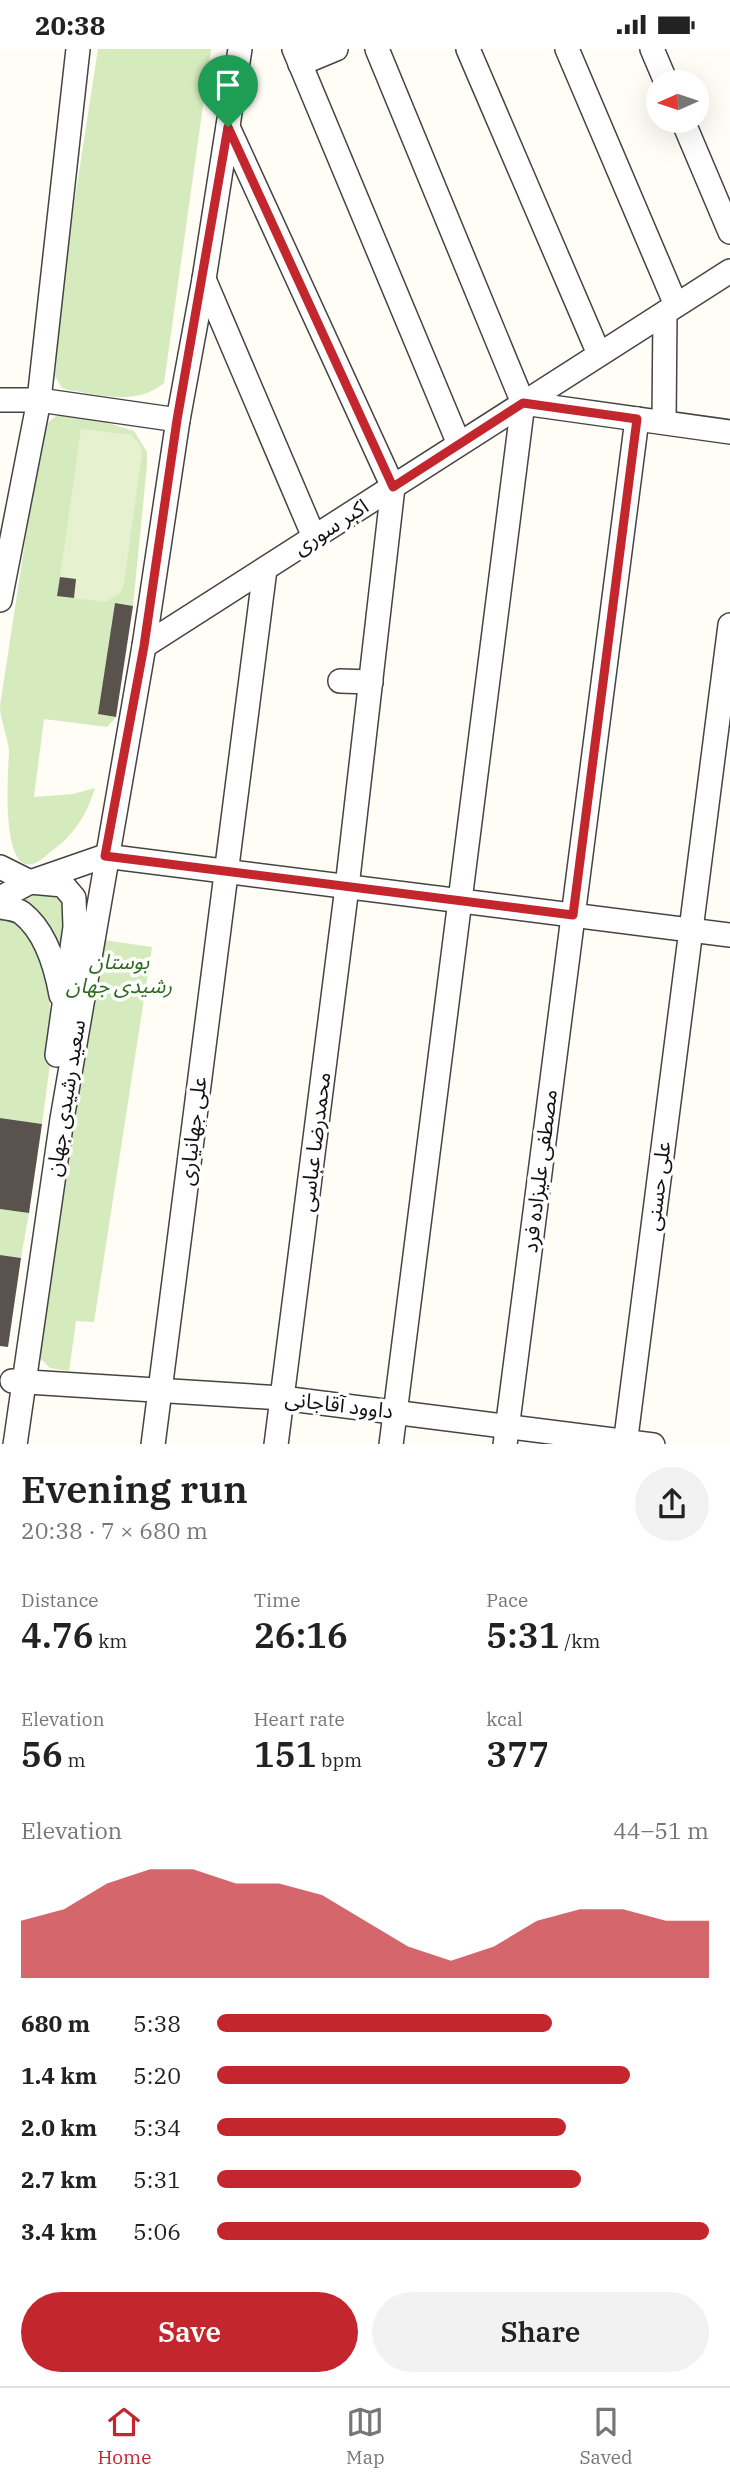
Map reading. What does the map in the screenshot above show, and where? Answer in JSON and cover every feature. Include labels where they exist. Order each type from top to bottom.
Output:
[{"type":"street","points":[[0,600],[39,400],[78,49]]},
{"type":"street","name":"سعید رشیدی جهان","points":[[2,1444],[18,1382],[105,856],[144,646],[177,420],[204,279],[240,49]]},
{"type":"street","points":[[336,49],[297,57],[459,444]]},
{"type":"street","points":[[377,49],[523,403],[391,1444]]},
{"type":"street","points":[[468,49],[599,354]]},
{"type":"street","points":[[567,49],[670,309],[664,422]]},
{"type":"street","points":[[652,49],[661,70]]},
{"type":"street","points":[[228,127],[393,487]]},
{"type":"street","points":[[688,133],[730,232]]},
{"type":"street","name":"اکبر سوری","points":[[144,646],[730,271]]},
{"type":"street","points":[[204,279],[314,537]]},
{"type":"street","points":[[0,400],[39,400],[177,420]]},
{"type":"street","points":[[523,403],[730,432]]},
{"type":"street","name":"مصطفی علیزاده فرد","points":[[507,1435],[637,419]]},
{"type":"street","name":"محمدرضا عباسی","points":[[276,1444],[347,887],[393,487]]},
{"type":"street","name":"علی جهانیاری","points":[[153,1444],[265,569]]},
{"type":"street","name":"علی حسنی","points":[[625,1443],[730,625]]},
{"type":"street","points":[[340,681],[371,682]]},
{"type":"street","points":[[0,898],[30,882],[105,856],[730,935]]},
{"type":"street","name":"سعید رشیدی جهان","points":[[0,867],[30,882],[62,885],[74,898],[75,927],[18,1382],[15,1444]]},
{"type":"street","points":[[0,907],[20,911],[36,929],[57,971],[64,1008]]},
{"type":"street","name":"داوود آقاجانی","points":[[18,1382],[282,1398],[395,1412],[507,1435],[653,1444]]},
{"type":"green space","points":[[98,49],[211,49],[164,383],[142,395],[130,397],[68,390],[62,388],[55,376],[66,256]]},
{"type":"green space","points":[[60,413],[95,419],[134,431],[147,452],[147,465],[133,606],[115,603],[98,714],[116,717],[107,727],[44,719],[34,797],[73,794],[95,788],[84,815],[73,832],[34,864],[22,862],[15,851],[10,833],[9,749],[0,706],[41,437],[45,425]]},
{"type":"green space","points":[[81,429],[131,435],[140,445],[142,454],[124,584],[121,592],[106,602],[74,598],[76,579],[60,577]]},
{"type":"green space","points":[[37,892],[56,892],[66,903],[63,960],[39,910],[18,900]]},
{"type":"green space","points":[[0,914],[20,923],[32,940],[49,990],[52,1050],[42,1124],[0,1118]]},
{"type":"green space","name":"بوستان رشیدی جهان","points":[[97,939],[152,947],[94,1322],[76,1321],[69,1371],[50,1368],[37,1355]]},
{"type":"green space","points":[[0,1209],[29,1213],[21,1258],[0,1255]]},
{"type":"building","points":[[60,577],[76,579],[74,598],[57,596]]},
{"type":"building","points":[[115,603],[133,606],[116,717],[98,714]]},
{"type":"building","points":[[0,1118],[42,1124],[29,1213],[0,1209]]},
{"type":"building","points":[[0,1255],[21,1258],[8,1347],[0,1346]]},
{"type":"route","points":[[228,127],[393,487],[523,403],[637,419],[573,915],[105,856],[144,646],[177,420],[204,279],[228,127]]}]
